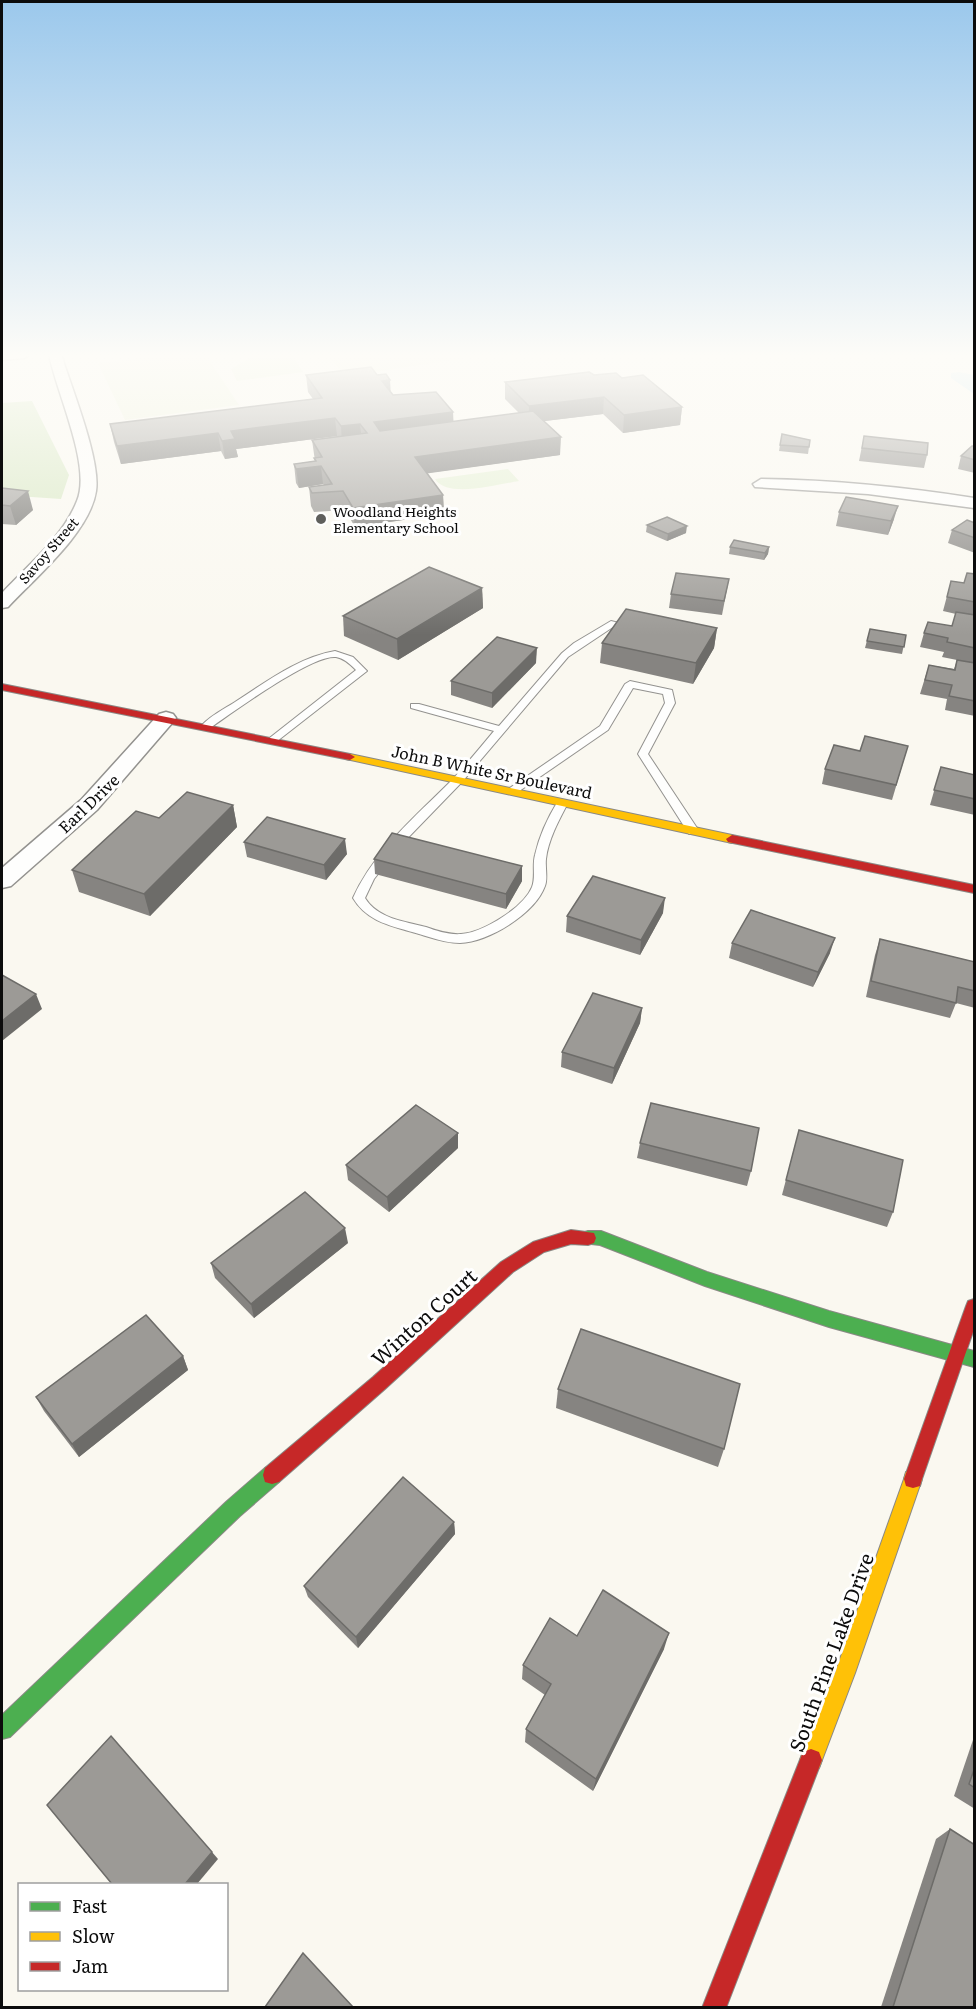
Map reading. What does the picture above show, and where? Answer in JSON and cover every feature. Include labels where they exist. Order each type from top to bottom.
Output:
[{"type":"street","name":"Savoy Street","points":[[2,603],[77,520],[86,501],[90,483],[83,448]]},
{"type":"street","points":[[761,484],[818,484],[891,490],[975,503]]},
{"type":"street","name":"John B White Sr Boulevard","points":[[2,687],[206,726],[975,889]]},
{"type":"street","name":"Earl Drive","points":[[2,880],[89,805],[128,764],[166,718]]},
{"type":"street","name":"Winton Court","points":[[2,1729],[233,1509],[379,1383],[507,1267],[539,1248],[571,1237],[601,1238],[705,1279],[829,1319],[975,1359]]},
{"type":"street","name":"South Pine Lake Drive","points":[[714,2007],[845,1673],[975,1306]]},
{"type":"lane","points":[[562,803],[540,856],[539,886],[530,900],[487,931],[467,938],[447,938],[378,917],[363,907],[359,898],[368,878],[397,842],[458,780],[565,655],[577,645],[614,623]]},
{"type":"lane","points":[[206,726],[240,702],[318,657],[335,654],[354,661],[362,671],[272,740]]},
{"type":"lane","points":[[511,792],[604,728],[630,684],[668,692],[670,703],[642,754],[693,831]]},
{"type":"lane","points":[[415,706],[501,730]]},
{"type":"green space","points":[[2,448],[55,448],[69,475],[61,499],[2,495]]},
{"type":"green space","points":[[508,469],[519,481],[462,489],[441,485],[435,479]]},
{"type":"building","points":[[317,448],[483,448],[415,457],[443,495],[353,508],[343,491],[312,493],[309,487],[332,484],[321,466],[296,469],[294,464],[316,461],[314,458],[322,457]]},
{"type":"building","points":[[862,448],[928,448],[927,455]]},
{"type":"building","points":[[970,448],[975,448],[975,460],[961,456]]},
{"type":"building","points":[[2,488],[28,491],[10,506],[2,505]]},
{"type":"building","points":[[846,497],[898,506],[891,521],[839,512]]},
{"type":"building","points":[[667,517],[687,526],[668,534],[647,525]]},
{"type":"building","points":[[967,520],[975,523],[975,538],[952,530]]},
{"type":"building","points":[[734,540],[769,547],[765,553],[730,547]]},
{"type":"building","points":[[429,567],[482,588],[397,639],[343,616]]},
{"type":"building","points":[[676,573],[729,579],[724,601],[671,594]]},
{"type":"building","points":[[967,573],[975,574],[975,602],[947,597],[951,581],[964,583]]},
{"type":"building","points":[[626,609],[717,628],[696,663],[602,643]]},
{"type":"building","points":[[956,612],[975,615],[975,648],[947,642],[948,638],[924,633],[928,622],[952,626]]},
{"type":"building","points":[[870,629],[906,635],[904,647],[867,641]]},
{"type":"building","points":[[497,637],[537,648],[492,693],[451,681]]},
{"type":"building","points":[[957,660],[975,663],[975,701],[949,696],[952,685],[925,680],[929,665],[955,670]]},
{"type":"building","points":[[865,736],[908,746],[896,785],[825,769],[834,745],[860,751]]},
{"type":"building","points":[[941,767],[975,775],[975,799],[934,790]]},
{"type":"building","points":[[187,792],[233,805],[144,894],[72,870],[136,811],[159,818]]},
{"type":"building","points":[[267,817],[345,839],[324,865],[244,842]]},
{"type":"building","points":[[392,833],[522,866],[506,894],[374,859]]},
{"type":"building","points":[[593,876],[665,898],[641,940],[567,916]]},
{"type":"building","points":[[751,910],[835,938],[818,972],[732,943]]},
{"type":"building","points":[[880,939],[975,962],[975,991],[958,987],[956,1003],[871,981]]},
{"type":"building","points":[[2,975],[36,994],[2,1021]]},
{"type":"building","points":[[593,993],[642,1008],[614,1068],[562,1052]]},
{"type":"building","points":[[651,1103],[759,1128],[751,1171],[640,1143]]},
{"type":"building","points":[[416,1105],[458,1133],[387,1197],[346,1165]]},
{"type":"building","points":[[799,1130],[903,1160],[893,1212],[786,1180]]},
{"type":"building","points":[[305,1192],[345,1228],[251,1304],[211,1263]]},
{"type":"building","points":[[146,1315],[183,1356],[72,1444],[36,1397]]},
{"type":"building","points":[[581,1329],[740,1384],[724,1449],[558,1389]]},
{"type":"building","points":[[403,1477],[454,1522],[356,1637],[304,1586]]},
{"type":"building","points":[[603,1590],[669,1633],[596,1779],[526,1729],[551,1684],[523,1665],[550,1618],[577,1636]]},
{"type":"building","points":[[111,1736],[212,1852],[186,1883],[111,1883],[47,1805]]},
{"type":"building","points":[[975,1767],[975,1788],[969,1784]]},
{"type":"building","points":[[950,1829],[975,1845],[975,2007],[893,2007]]},
{"type":"building","points":[[303,1953],[353,2007],[265,2007]]},
{"type":"traffic: fast","points":[[588,1238],[601,1238],[705,1279],[829,1319],[974,1359]]},
{"type":"traffic: fast","points":[[2,1729],[233,1509],[272,1475]]},
{"type":"traffic: slow","points":[[350,757],[732,839]]},
{"type":"traffic: slow","points":[[811,1760],[845,1673],[913,1479]]},
{"type":"traffic: jam","points":[[2,687],[350,757]]},
{"type":"traffic: jam","points":[[732,839],[974,889]]},
{"type":"traffic: jam","points":[[272,1475],[379,1383],[507,1267],[539,1247],[571,1237],[588,1238]]},
{"type":"traffic: jam","points":[[913,1479],[974,1306]]},
{"type":"traffic: jam","points":[[714,2008],[811,1760]]},
{"type":"place","name":"Woodland Heights Elementary School","points":[[321,519]]}]
